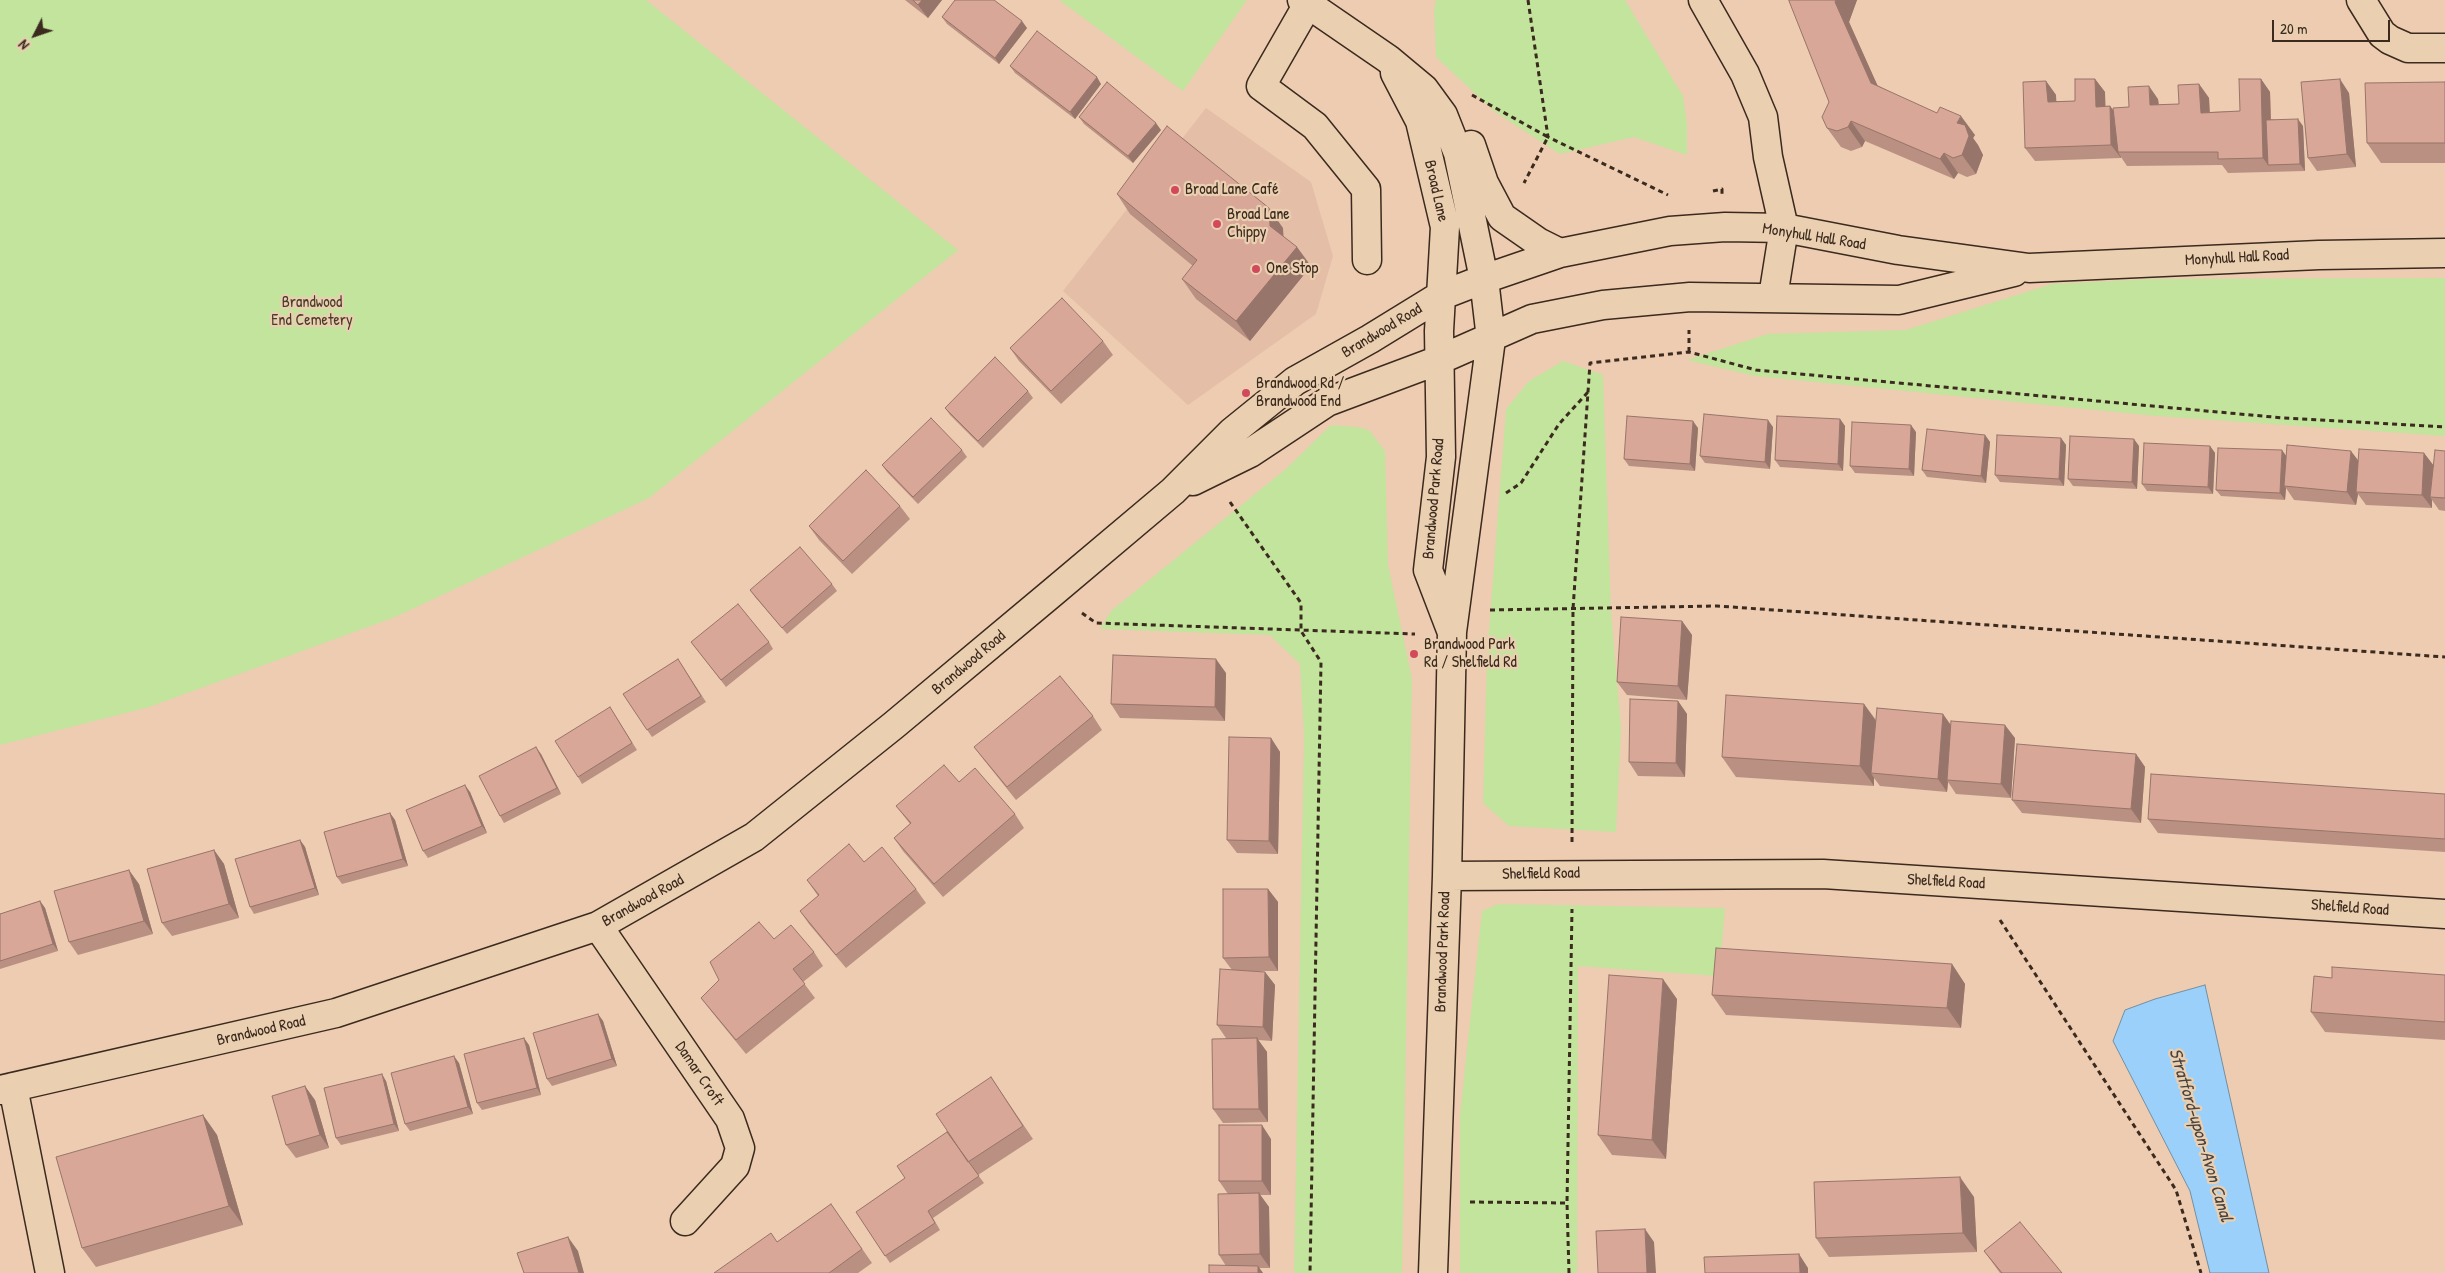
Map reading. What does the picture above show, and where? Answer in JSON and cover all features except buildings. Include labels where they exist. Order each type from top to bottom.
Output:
[{"type":"street","points":[[1703,0],[1745,74],[1763,117],[1768,157],[1784,228],[1773,297]]},
{"type":"street","points":[[2361,0],[2382,34],[2390,40],[2408,48],[2445,48]]},
{"type":"street","points":[[1305,2],[1261,86],[1315,126],[1366,189],[1367,260]]},
{"type":"street","name":"Broad Lane","points":[[1305,2],[1388,60],[1424,90],[1443,114],[1469,141],[1484,183],[1502,216],[1538,242],[1560,253]]},
{"type":"street","name":"Broad Lane","points":[[1388,60],[1420,121],[1445,226],[1439,331]]},
{"type":"street","name":"Broad Lane","points":[[1443,114],[1458,153],[1484,279],[1491,339]]},
{"type":"street","name":"Monyhull Hall Road","points":[[1484,279],[1560,253],[1670,231],[1726,227],[1784,228],[1898,250],[2029,268],[2318,255],[2445,253]]},
{"type":"street","name":"Monyhull Hall Road","points":[[1491,339],[1532,319],[1603,305],[1690,297],[1899,300],[2029,268]]},
{"type":"street","name":"Brandwood Road","points":[[7,1088],[336,1013],[598,926],[754,837],[894,725],[1052,593],[1173,491],[1232,432],[1295,381],[1370,339],[1440,296],[1484,279]]},
{"type":"street","name":"Brandwood Park Road","points":[[1439,331],[1441,457],[1428,570],[1452,632]]},
{"type":"street","name":"Brandwood Road","points":[[1173,491],[1250,453],[1327,402],[1491,339]]},
{"type":"street","name":"Brandwood Park Road","points":[[1433,1273],[1433,1202],[1446,876],[1452,632],[1491,339]]},
{"type":"street","name":"Shelfield Road","points":[[1446,876],[1823,874],[2445,914]]},
{"type":"street","name":"Damar Croft","points":[[598,926],[730,1119],[740,1148],[735,1166],[685,1221]]},
{"type":"street","points":[[7,1088],[50,1273]]},
{"type":"path","points":[[1522,186],[1548,136],[1528,0]]},
{"type":"path","points":[[1548,136],[1672,198]]},
{"type":"path","points":[[1712,191],[1722,189]]},
{"type":"path","points":[[1569,1273],[1567,1203],[1572,874],[1573,609],[1590,363],[1689,352],[1756,370],[2284,418],[2445,427]]},
{"type":"path","points":[[1467,520],[1521,483],[1559,424],[1588,391]]},
{"type":"path","points":[[1209,473],[1302,603],[1300,631],[1321,662],[1310,1273]]},
{"type":"path","points":[[1052,593],[1096,623],[1410,634],[1452,632],[1483,610],[1718,606],[2445,657]]},
{"type":"path","points":[[1976,883],[2176,1190],[2201,1273]]},
{"type":"path","points":[[1433,1202],[1567,1203]]},
{"type":"shaded area","points":[[1206,108],[1311,182],[1333,256],[1316,314],[1188,405],[1063,291]]},
{"type":"green space","name":"Brandwood End Cemetery","points":[[0,0],[646,0],[958,250],[649,498],[395,617],[149,707],[0,745]]},
{"type":"green space","points":[[1059,0],[1247,0],[1183,91]]},
{"type":"green space","points":[[1436,0],[1625,0],[1683,96],[1687,125],[1687,155],[1634,137],[1560,154],[1495,112],[1436,57],[1434,9]]},
{"type":"green space","points":[[2445,278],[2445,436],[2156,416],[1755,376],[1687,360],[1768,334],[1906,330],[2052,284],[2151,279]]},
{"type":"green space","points":[[1563,361],[1603,375],[1611,613],[1621,728],[1616,832],[1509,826],[1483,803],[1487,658],[1506,409],[1529,381]]},
{"type":"green space","points":[[1331,425],[1369,430],[1385,451],[1388,565],[1412,679],[1402,1273],[1294,1273],[1304,737],[1300,664],[1270,635],[1100,629],[1111,611],[1287,468]]},
{"type":"green space","points":[[1498,904],[1725,908],[1719,976],[1578,966],[1577,1273],[1460,1273],[1460,1115],[1482,911]]},
{"type":"water","name":"Stratford-upon-Avon Canal","points":[[2205,985],[2269,1273],[2210,1273],[2190,1191],[2113,1041],[2125,1010],[2155,999]]},
{"type":"place","name":"Broad Lane Café","points":[[1175,190]]},
{"type":"place","name":"Broad Lane Chippy","points":[[1217,224]]},
{"type":"place","name":"One Stop","points":[[1256,269]]},
{"type":"place","name":"Brandwood Rd / Brandwood End","points":[[1246,393]]},
{"type":"place","name":"Brandwood Park Rd / Shelfield Rd","points":[[1414,654]]}]
